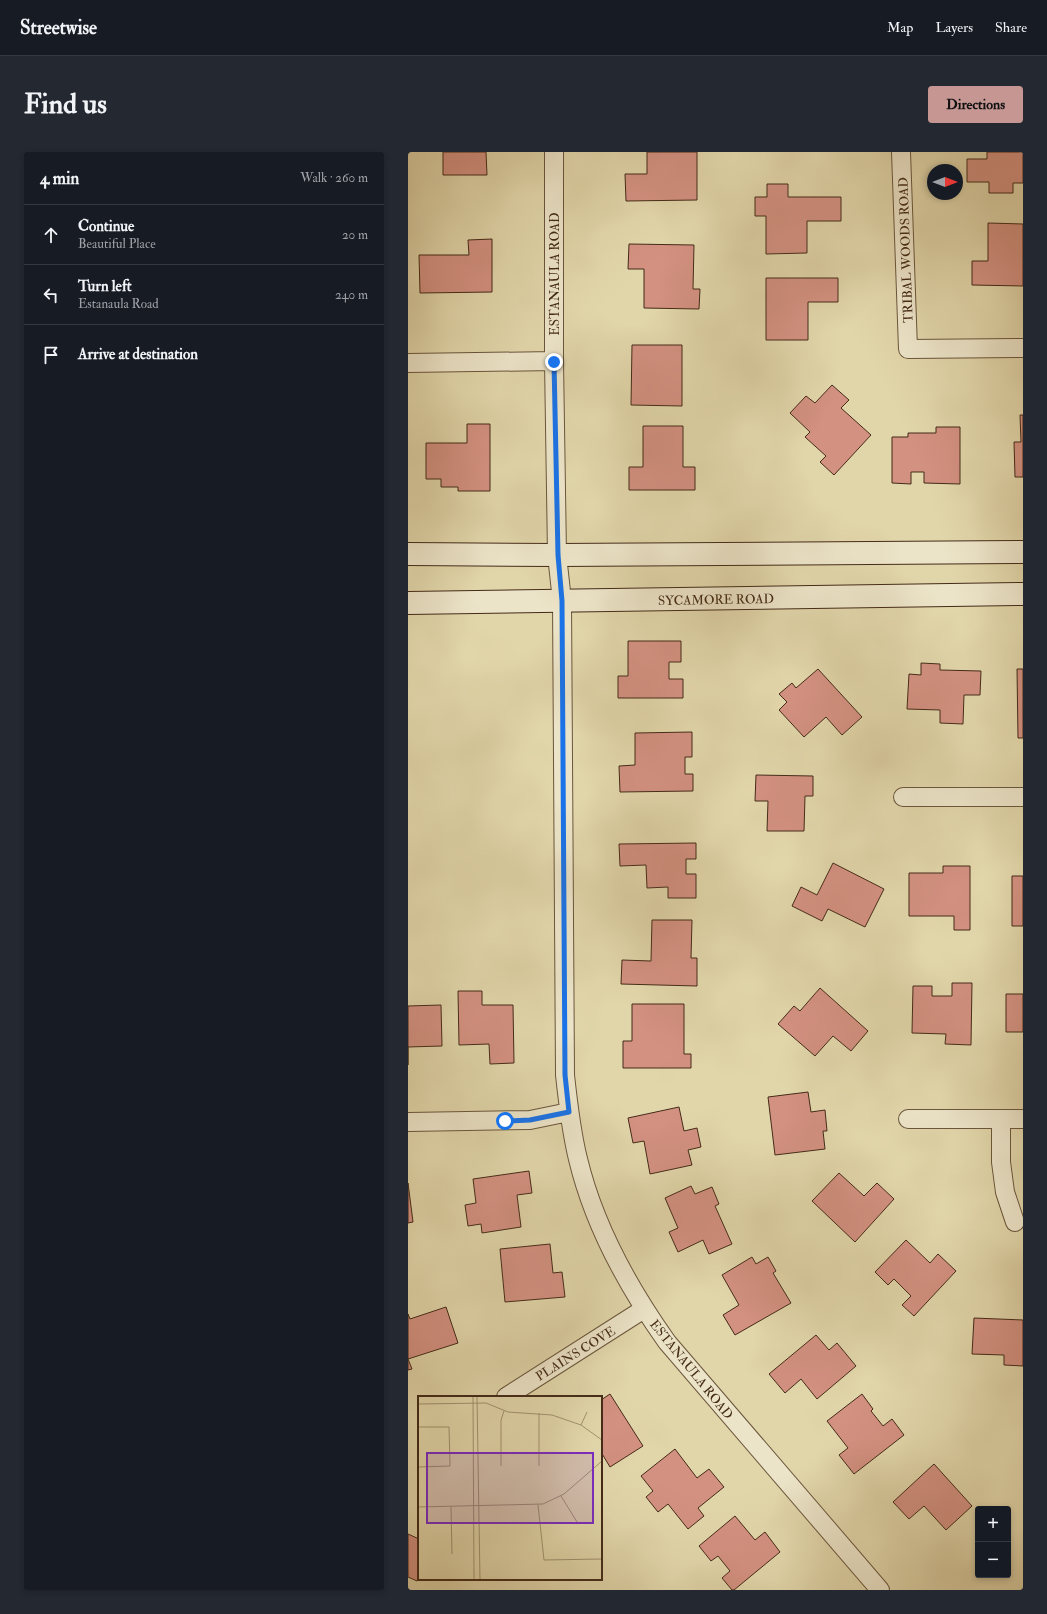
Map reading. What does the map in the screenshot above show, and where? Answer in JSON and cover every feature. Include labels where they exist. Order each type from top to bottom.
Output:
[{"type":"street","name":"ESTANAULA ROAD","points":[[554,152],[554,362],[558,555],[562,601],[565,1075],[569,1112],[578,1161],[588,1194],[618,1264],[644,1309],[667,1342],[880,1590]]},
{"type":"street","name":"TRIBAL WOODS ROAD","points":[[901,152],[908,349],[1023,348]]},
{"type":"street","points":[[408,362],[554,362]]},
{"type":"street","points":[[408,554],[558,555],[1023,552]]},
{"type":"street","name":"SYCAMORE ROAD","points":[[408,603],[1023,594]]},
{"type":"street","points":[[903,797],[1023,796]]},
{"type":"street","points":[[408,1122],[530,1120],[569,1112]]},
{"type":"street","points":[[908,1119],[1023,1119]]},
{"type":"street","points":[[1001,1119],[1001,1162],[1005,1192],[1015,1222]]},
{"type":"street","name":"PLAINS COVE","points":[[508,1396],[644,1309]]},
{"type":"building","points":[[443,152],[486,152],[487,175],[443,175]]},
{"type":"building","points":[[647,152],[697,152],[697,200],[626,201],[625,174],[647,174]]},
{"type":"building","points":[[987,152],[1023,152],[1023,183],[1013,183],[1013,193],[989,193],[989,182],[967,182],[967,159],[987,159]]},
{"type":"building","points":[[767,184],[788,184],[788,197],[841,197],[841,221],[807,221],[807,253],[766,254],[766,216],[755,216],[755,197],[767,197]]},
{"type":"building","points":[[988,223],[1023,224],[1023,286],[972,285],[972,261],[988,261]]},
{"type":"building","points":[[492,239],[492,292],[420,293],[419,255],[469,255],[468,240]]},
{"type":"building","points":[[629,244],[694,245],[693,289],[700,289],[699,309],[644,308],[644,269],[628,269]]},
{"type":"building","points":[[766,278],[838,278],[838,302],[808,302],[808,340],[766,340]]},
{"type":"building","points":[[632,345],[682,345],[682,406],[631,405]]},
{"type":"building","points":[[832,385],[849,400],[841,408],[871,435],[834,475],[820,462],[826,456],[805,437],[810,432],[790,413],[806,396],[815,403]]},
{"type":"building","points":[[1020,415],[1023,415],[1023,477],[1015,477],[1014,442],[1021,442]]},
{"type":"building","points":[[467,424],[490,424],[490,491],[458,491],[458,487],[441,487],[441,479],[426,479],[426,443],[467,443]]},
{"type":"building","points":[[643,426],[683,426],[683,467],[695,467],[695,490],[629,490],[629,467],[643,467]]},
{"type":"building","points":[[936,427],[960,427],[960,484],[924,483],[924,472],[911,472],[911,484],[892,483],[892,437],[908,437],[908,433],[936,433]]},
{"type":"building","points":[[628,641],[681,641],[681,662],[669,662],[669,679],[683,679],[683,698],[618,698],[618,676],[628,676]]},
{"type":"building","points":[[921,663],[940,664],[940,670],[981,671],[980,695],[964,695],[963,724],[940,723],[940,710],[907,709],[909,674],[921,675]]},
{"type":"building","points":[[818,669],[862,717],[842,735],[826,717],[804,737],[779,710],[787,702],[779,694],[792,683],[796,688]]},
{"type":"building","points":[[1017,669],[1023,669],[1023,738],[1018,738]]},
{"type":"building","points":[[692,732],[692,757],[685,757],[685,774],[693,774],[693,791],[620,792],[619,766],[635,765],[635,733]]},
{"type":"building","points":[[756,775],[813,776],[813,796],[805,796],[804,831],[767,831],[768,801],[755,801]]},
{"type":"building","points":[[696,843],[696,859],[686,859],[686,874],[696,874],[696,898],[668,898],[668,887],[647,888],[646,865],[620,866],[619,844]]},
{"type":"building","points":[[833,863],[884,889],[865,927],[828,909],[822,921],[792,906],[801,887],[817,895]]},
{"type":"building","points":[[943,866],[970,866],[970,930],[954,930],[954,916],[909,916],[909,873],[943,873]]},
{"type":"building","points":[[1012,876],[1023,876],[1023,926],[1012,926]]},
{"type":"building","points":[[652,920],[692,920],[691,958],[697,958],[697,986],[621,984],[622,960],[651,961]]},
{"type":"building","points":[[952,983],[972,983],[971,1045],[945,1044],[946,1034],[912,1033],[913,986],[932,986],[932,996],[952,996]]},
{"type":"building","points":[[820,988],[868,1031],[851,1051],[833,1036],[815,1056],[778,1024],[794,1006],[800,1011]]},
{"type":"building","points":[[458,991],[482,991],[482,1005],[513,1005],[514,1063],[490,1064],[489,1044],[459,1045]]},
{"type":"building","points":[[1006,994],[1023,994],[1023,1032],[1006,1032]]},
{"type":"building","points":[[632,1004],[684,1004],[684,1054],[691,1054],[691,1068],[623,1068],[623,1041],[632,1041]]},
{"type":"building","points":[[441,1005],[442,1046],[408,1047],[408,1006]]},
{"type":"building","points":[[808,1092],[811,1112],[825,1110],[827,1131],[823,1131],[825,1149],[775,1155],[768,1097]]},
{"type":"building","points":[[679,1107],[684,1131],[697,1128],[701,1147],[688,1150],[692,1165],[650,1174],[644,1141],[633,1143],[628,1118]]},
{"type":"building","points":[[529,1171],[532,1193],[517,1195],[521,1227],[482,1233],[481,1224],[468,1226],[465,1205],[476,1203],[473,1179]]},
{"type":"building","points":[[839,1173],[864,1196],[877,1183],[894,1199],[855,1242],[812,1201]]},
{"type":"building","points":[[408,1183],[413,1222],[408,1223]]},
{"type":"building","points":[[691,1186],[695,1194],[712,1187],[719,1204],[715,1206],[732,1244],[709,1254],[703,1240],[678,1252],[669,1232],[678,1228],[665,1198]]},
{"type":"building","points":[[906,1240],[930,1263],[938,1254],[956,1271],[914,1316],[902,1305],[911,1296],[894,1279],[888,1285],[875,1272]]},
{"type":"building","points":[[550,1244],[553,1273],[562,1272],[565,1297],[505,1302],[500,1249]]},
{"type":"building","points":[[752,1257],[756,1264],[768,1257],[776,1271],[773,1273],[791,1303],[735,1335],[723,1315],[739,1305],[722,1275]]},
{"type":"building","points":[[446,1307],[458,1343],[408,1359],[408,1314],[410,1319]]},
{"type":"building","points":[[974,1318],[1023,1320],[1023,1366],[1004,1365],[1004,1355],[972,1354]]},
{"type":"building","points":[[816,1335],[829,1350],[837,1343],[856,1366],[817,1399],[801,1379],[785,1393],[769,1374]]},
{"type":"building","points":[[408,1359],[412,1369],[408,1370]]},
{"type":"building","points":[[610,1394],[643,1446],[610,1467],[602,1454],[602,1399]]},
{"type":"building","points":[[862,1394],[873,1409],[871,1411],[883,1426],[892,1419],[904,1435],[854,1474],[839,1455],[848,1448],[827,1421]]},
{"type":"building","points":[[675,1449],[697,1478],[709,1469],[724,1487],[698,1508],[704,1516],[688,1529],[668,1504],[658,1512],[646,1497],[653,1491],[641,1476]]},
{"type":"building","points":[[934,1464],[972,1506],[946,1530],[924,1506],[909,1519],[893,1502]]},
{"type":"building","points":[[735,1516],[755,1540],[765,1532],[780,1552],[734,1590],[732,1590],[722,1578],[730,1571],[718,1556],[711,1561],[699,1546]]},
{"type":"building","points":[[408,1534],[418,1539],[418,1578],[417,1581],[408,1577]]},
{"type":"route","points":[[505,1121],[530,1120],[569,1112],[565,1075],[562,601],[558,555],[554,362]]}]
